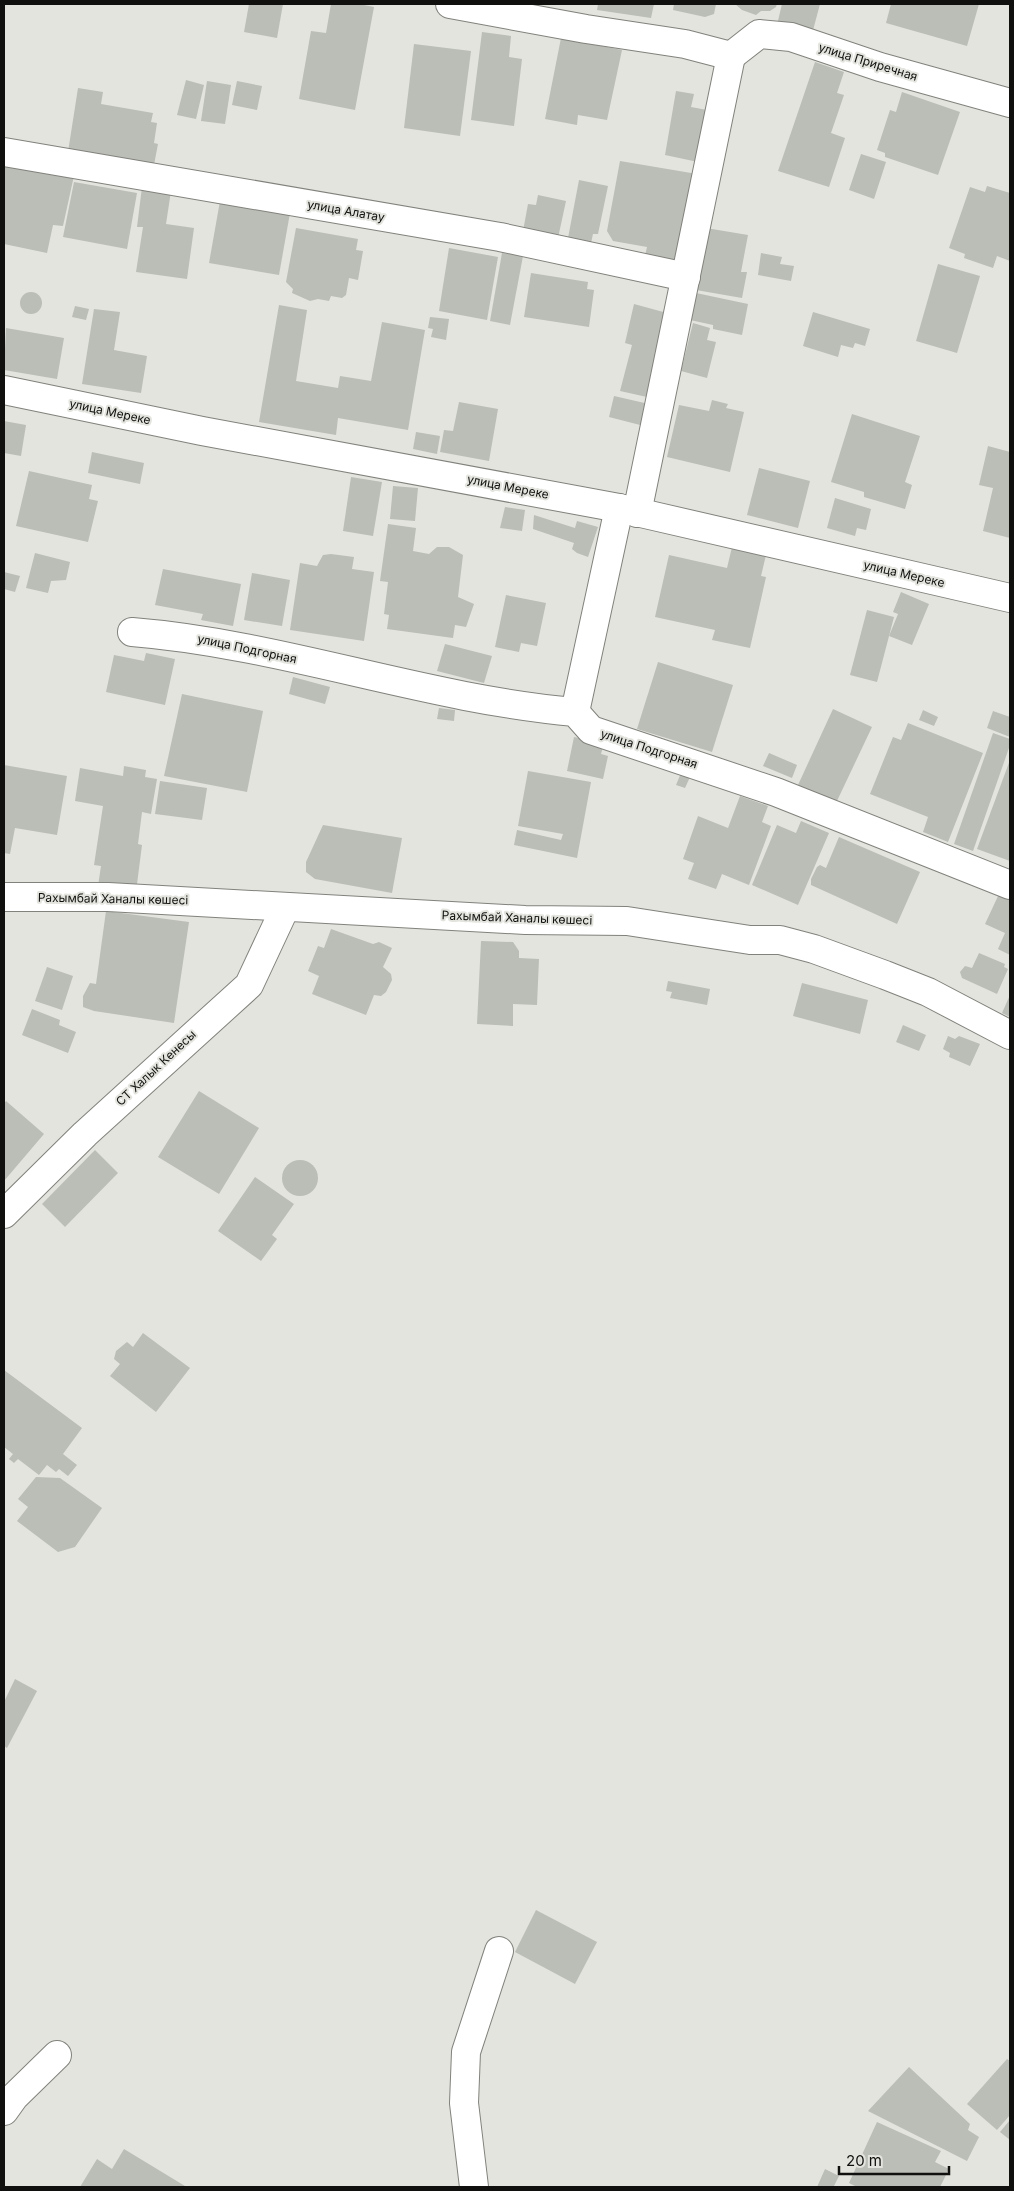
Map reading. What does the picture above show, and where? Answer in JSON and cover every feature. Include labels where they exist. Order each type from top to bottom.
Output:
[{"type":"street","points":[[450,4],[586,29],[685,44],[731,56],[686,277],[575,712]]},
{"type":"street","name":"улица Приречная","points":[[731,56],[759,34],[791,37],[880,67],[1010,102]]},
{"type":"street","name":"улица Алатау","points":[[4,152],[500,237],[686,277]]},
{"type":"street","name":"улица Мереке","points":[[4,390],[202,431],[628,510],[1010,598]]},
{"type":"street","name":"улица Подгорная","points":[[132,632],[223,642],[439,690],[544,709],[575,712],[591,730],[776,792],[1010,885]]},
{"type":"street","name":"Рахымбай Ханалы көшесі","points":[[4,897],[108,897],[525,920],[627,921],[750,940],[780,940],[814,949],[894,978],[936,996],[1010,1035]]},
{"type":"street","name":"СТ Халык Кенесы","points":[[4,1214],[85,1134],[249,985],[285,908]]},
{"type":"street","points":[[474,2187],[464,2103],[466,2052],[499,1951]]},
{"type":"street","points":[[4,2111],[14,2097],[57,2055]]},
{"type":"building","points":[[249,4],[283,4],[277,38],[244,32]]},
{"type":"building","points":[[331,4],[359,4],[374,7],[355,110],[299,99],[311,31],[326,33]]},
{"type":"building","points":[[598,4],[654,4],[651,18],[597,10]]},
{"type":"building","points":[[674,4],[716,4],[714,14],[705,17],[673,10]]},
{"type":"building","points":[[735,4],[777,4],[770,11],[761,11],[756,15],[742,10]]},
{"type":"building","points":[[782,4],[820,4],[812,34],[777,25]]},
{"type":"building","points":[[891,4],[979,4],[967,46],[886,23]]},
{"type":"building","points":[[482,32],[511,36],[509,57],[522,59],[514,126],[471,120]]},
{"type":"building","points":[[561,38],[622,50],[607,120],[578,115],[577,125],[545,119]]},
{"type":"building","points":[[414,44],[471,51],[460,136],[404,128]]},
{"type":"building","points":[[815,62],[844,72],[837,93],[844,95],[831,133],[845,138],[829,187],[778,171]]},
{"type":"building","points":[[186,80],[204,85],[196,119],[177,115]]},
{"type":"building","points":[[207,81],[231,85],[225,124],[201,121]]},
{"type":"building","points":[[237,81],[262,86],[257,110],[232,105]]},
{"type":"building","points":[[78,88],[103,92],[101,104],[153,113],[151,122],[157,123],[154,143],[158,144],[153,170],[68,152]]},
{"type":"building","points":[[676,91],[694,94],[691,107],[707,110],[698,162],[665,155]]},
{"type":"building","points":[[902,92],[960,112],[938,175],[885,157],[885,153],[877,150],[890,110],[896,112]]},
{"type":"building","points":[[861,154],[886,162],[874,199],[849,190]]},
{"type":"building","points":[[4,157],[75,171],[63,226],[53,225],[47,253],[4,244]]},
{"type":"building","points":[[620,161],[697,174],[680,266],[644,260],[647,247],[613,241],[607,231]]},
{"type":"building","points":[[579,180],[608,186],[598,234],[593,234],[591,243],[568,238]]},
{"type":"building","points":[[74,182],[137,193],[127,249],[63,237]]},
{"type":"building","points":[[987,186],[1010,193],[1010,261],[997,256],[993,268],[964,258],[965,254],[949,248],[970,187],[985,192]]},
{"type":"building","points":[[142,187],[171,191],[166,224],[194,228],[187,279],[136,272],[143,227],[137,227]]},
{"type":"building","points":[[538,195],[566,201],[558,238],[523,231],[528,204],[536,205]]},
{"type":"building","points":[[220,201],[290,213],[279,275],[209,263]]},
{"type":"building","points":[[296,228],[358,239],[356,250],[363,251],[358,280],[349,278],[346,295],[342,298],[331,296],[329,301],[318,299],[310,301],[292,293],[293,289],[286,282]]},
{"type":"building","points":[[706,228],[748,235],[741,272],[747,272],[742,298],[696,290]]},
{"type":"building","points":[[449,248],[498,257],[487,320],[439,311]]},
{"type":"building","points":[[502,253],[523,256],[510,325],[490,321]]},
{"type":"building","points":[[761,253],[782,257],[780,264],[794,266],[791,281],[758,275]]},
{"type":"building","points":[[938,264],[980,276],[957,353],[916,341]]},
{"type":"building","points":[[531,273],[588,282],[587,289],[594,290],[589,327],[524,317]]},
{"type":"building","points":[[31,292],[39,295],[42,303],[39,311],[31,314],[23,311],[20,303],[23,295]]},
{"type":"building","points":[[696,293],[748,304],[742,335],[713,329],[713,325],[690,320]]},
{"type":"building","points":[[634,304],[667,313],[647,397],[620,391],[632,345],[625,343]]},
{"type":"building","points":[[279,305],[307,310],[296,381],[338,388],[340,376],[371,381],[382,322],[425,330],[408,430],[338,418],[336,435],[259,422]]},
{"type":"building","points":[[75,306],[89,309],[86,320],[72,317]]},
{"type":"building","points":[[94,309],[120,312],[114,350],[147,356],[141,393],[82,384]]},
{"type":"building","points":[[813,312],[870,329],[865,346],[855,343],[853,348],[841,345],[838,357],[803,346]]},
{"type":"building","points":[[430,317],[449,319],[446,340],[431,337],[433,329],[428,328]]},
{"type":"building","points":[[693,323],[710,328],[707,340],[716,342],[707,378],[681,371]]},
{"type":"building","points":[[6,328],[64,338],[57,379],[4,370]]},
{"type":"building","points":[[614,396],[649,404],[644,426],[609,417]]},
{"type":"building","points":[[712,400],[728,404],[726,408],[744,412],[730,472],[667,457],[679,405],[709,411]]},
{"type":"building","points":[[459,402],[498,409],[489,461],[440,452],[444,430],[453,431]]},
{"type":"building","points":[[852,414],[920,436],[905,482],[912,485],[905,509],[864,497],[864,492],[831,482]]},
{"type":"building","points":[[4,421],[26,425],[21,456],[4,453]]},
{"type":"building","points":[[416,432],[440,436],[437,454],[413,449]]},
{"type":"building","points":[[988,446],[1010,452],[1010,538],[983,531],[993,488],[979,485]]},
{"type":"building","points":[[92,452],[144,463],[140,484],[88,473]]},
{"type":"building","points":[[759,468],[810,481],[798,528],[747,515]]},
{"type":"building","points":[[29,471],[92,485],[89,499],[98,501],[88,542],[16,526]]},
{"type":"building","points":[[351,477],[382,482],[373,536],[343,531]]},
{"type":"building","points":[[393,486],[418,488],[415,521],[390,519]]},
{"type":"building","points":[[835,498],[871,509],[866,530],[857,528],[855,536],[827,528]]},
{"type":"building","points":[[505,507],[525,510],[522,531],[500,528]]},
{"type":"building","points":[[534,515],[575,528],[577,521],[598,527],[588,557],[572,549],[574,543],[533,529]]},
{"type":"building","points":[[388,524],[416,528],[413,551],[429,554],[437,547],[449,547],[463,555],[458,597],[474,604],[466,627],[455,625],[453,638],[387,629],[389,615],[384,614],[388,582],[380,581]]},
{"type":"building","points":[[732,547],[766,555],[761,576],[766,577],[750,648],[712,640],[715,630],[655,617],[669,555],[727,568]]},
{"type":"building","points":[[35,553],[70,562],[66,580],[51,581],[48,593],[26,588]]},
{"type":"building","points":[[331,554],[354,557],[352,569],[374,572],[364,641],[290,630],[300,563],[317,566],[323,555]]},
{"type":"building","points":[[163,569],[241,584],[233,626],[201,620],[203,614],[155,605]]},
{"type":"building","points":[[4,572],[20,576],[15,592],[4,589]]},
{"type":"building","points":[[252,573],[290,580],[282,626],[244,620]]},
{"type":"building","points":[[901,592],[929,604],[912,645],[889,636],[898,614],[893,612]]},
{"type":"building","points":[[506,595],[546,603],[537,646],[521,643],[519,652],[495,647]]},
{"type":"building","points":[[867,610],[894,617],[877,682],[850,675]]},
{"type":"building","points":[[445,644],[492,656],[484,683],[437,671]]},
{"type":"building","points":[[146,653],[175,659],[165,705],[106,692],[114,655],[144,661]]},
{"type":"building","points":[[658,662],[733,685],[712,752],[637,729]]},
{"type":"building","points":[[293,677],[330,687],[325,704],[289,694]]},
{"type":"building","points":[[182,694],[263,711],[247,792],[164,776]]},
{"type":"building","points":[[439,708],[455,710],[454,721],[437,719]]},
{"type":"building","points":[[833,709],[872,727],[836,803],[798,785]]},
{"type":"building","points":[[923,710],[938,717],[934,726],[919,720]]},
{"type":"building","points":[[993,711],[1010,717],[1010,737],[987,728]]},
{"type":"building","points":[[908,723],[983,753],[948,842],[923,832],[928,817],[870,794],[893,737],[901,740]]},
{"type":"building","points":[[993,733],[1010,739],[1010,745],[973,851],[954,844]]},
{"type":"building","points":[[574,737],[604,743],[601,754],[608,756],[603,779],[567,771]]},
{"type":"building","points":[[769,753],[797,765],[792,778],[763,766]]},
{"type":"building","points":[[1010,760],[1010,861],[977,849]]},
{"type":"building","points":[[4,765],[67,776],[57,835],[15,828],[10,854],[4,853]]},
{"type":"building","points":[[124,766],[146,770],[145,777],[157,779],[151,814],[142,812],[138,844],[142,845],[136,892],[98,886],[101,866],[94,865],[103,806],[75,801],[80,768],[123,776]]},
{"type":"building","points":[[528,771],[591,782],[577,858],[514,845],[517,830],[561,840],[563,834],[518,826]]},
{"type":"building","points":[[681,773],[690,777],[685,788],[676,785]]},
{"type":"building","points":[[160,781],[207,788],[202,820],[155,814]]},
{"type":"building","points":[[740,796],[768,806],[762,822],[771,826],[749,885],[722,874],[716,889],[688,879],[694,863],[683,859],[698,816],[728,828]]},
{"type":"building","points":[[801,821],[829,833],[798,905],[752,885],[777,825],[796,833]]},
{"type":"building","points":[[323,825],[402,838],[392,893],[315,879],[306,872],[306,862]]},
{"type":"building","points":[[839,837],[920,872],[897,924],[811,885],[811,879],[817,867],[820,865],[826,868]]},
{"type":"building","points":[[999,894],[1010,899],[1010,955],[998,949],[1005,933],[985,924]]},
{"type":"building","points":[[106,911],[189,922],[174,1023],[94,1011],[83,1007],[83,996],[90,983],[96,984]]},
{"type":"building","points":[[331,929],[373,944],[379,942],[392,948],[383,967],[391,974],[392,980],[386,992],[381,996],[374,995],[366,1015],[312,994],[319,976],[308,971],[318,946],[324,948]]},
{"type":"building","points":[[481,941],[513,942],[519,951],[519,958],[539,959],[537,1005],[513,1004],[513,1026],[477,1024]]},
{"type":"building","points":[[979,953],[1005,964],[1004,967],[1008,969],[997,994],[962,978],[960,972],[965,966],[972,968]]},
{"type":"building","points":[[47,967],[73,976],[62,1010],[35,1001]]},
{"type":"building","points":[[668,981],[710,989],[707,1005],[670,998],[672,992],[666,991]]},
{"type":"building","points":[[802,983],[868,1000],[860,1034],[793,1016]]},
{"type":"building","points":[[1010,995],[1010,1017],[1002,1013]]},
{"type":"building","points":[[32,1009],[60,1020],[59,1025],[76,1032],[68,1053],[22,1035]]},
{"type":"building","points":[[903,1025],[926,1035],[919,1051],[896,1042]]},
{"type":"building","points":[[948,1036],[955,1039],[959,1036],[980,1044],[970,1066],[949,1057],[950,1053],[943,1049]]},
{"type":"building","points":[[199,1091],[259,1128],[219,1194],[158,1157]]},
{"type":"building","points":[[6,1101],[44,1134],[4,1181],[4,1104]]},
{"type":"building","points":[[95,1150],[118,1173],[65,1227],[42,1204]]},
{"type":"building","points":[[300,1160],[307,1161],[313,1165],[317,1171],[317,1185],[313,1191],[307,1195],[300,1196],[293,1195],[287,1191],[283,1185],[282,1178],[283,1171],[287,1165],[293,1161]]},
{"type":"building","points":[[255,1177],[294,1204],[272,1235],[277,1239],[261,1261],[218,1231]]},
{"type":"building","points":[[143,1333],[190,1368],[156,1412],[110,1376],[120,1364],[114,1359],[116,1351],[127,1342],[133,1347]]},
{"type":"building","points":[[4,1370],[82,1428],[63,1454],[77,1465],[68,1476],[59,1469],[56,1472],[47,1465],[39,1475],[18,1459],[14,1463],[9,1459],[13,1454],[4,1447]]},
{"type":"building","points":[[36,1477],[60,1478],[102,1508],[75,1547],[58,1552],[17,1521],[28,1507],[18,1499]]},
{"type":"building","points":[[15,1679],[37,1691],[7,1748],[4,1746],[4,1702]]},
{"type":"building","points":[[536,1910],[597,1942],[575,1984],[515,1952]]},
{"type":"building","points":[[1007,2059],[1010,2061],[1010,2115],[997,2130],[967,2104]]},
{"type":"building","points":[[909,2067],[970,2124],[968,2130],[979,2137],[967,2161],[868,2111]]},
{"type":"building","points":[[1010,2120],[1010,2140],[1000,2132]]},
{"type":"building","points":[[877,2122],[941,2151],[935,2162],[949,2169],[940,2187],[857,2187],[849,2183]]},
{"type":"building","points":[[124,2149],[185,2187],[80,2187],[97,2159],[112,2169]]},
{"type":"building","points":[[825,2169],[839,2176],[834,2186],[838,2187],[817,2187]]}]
